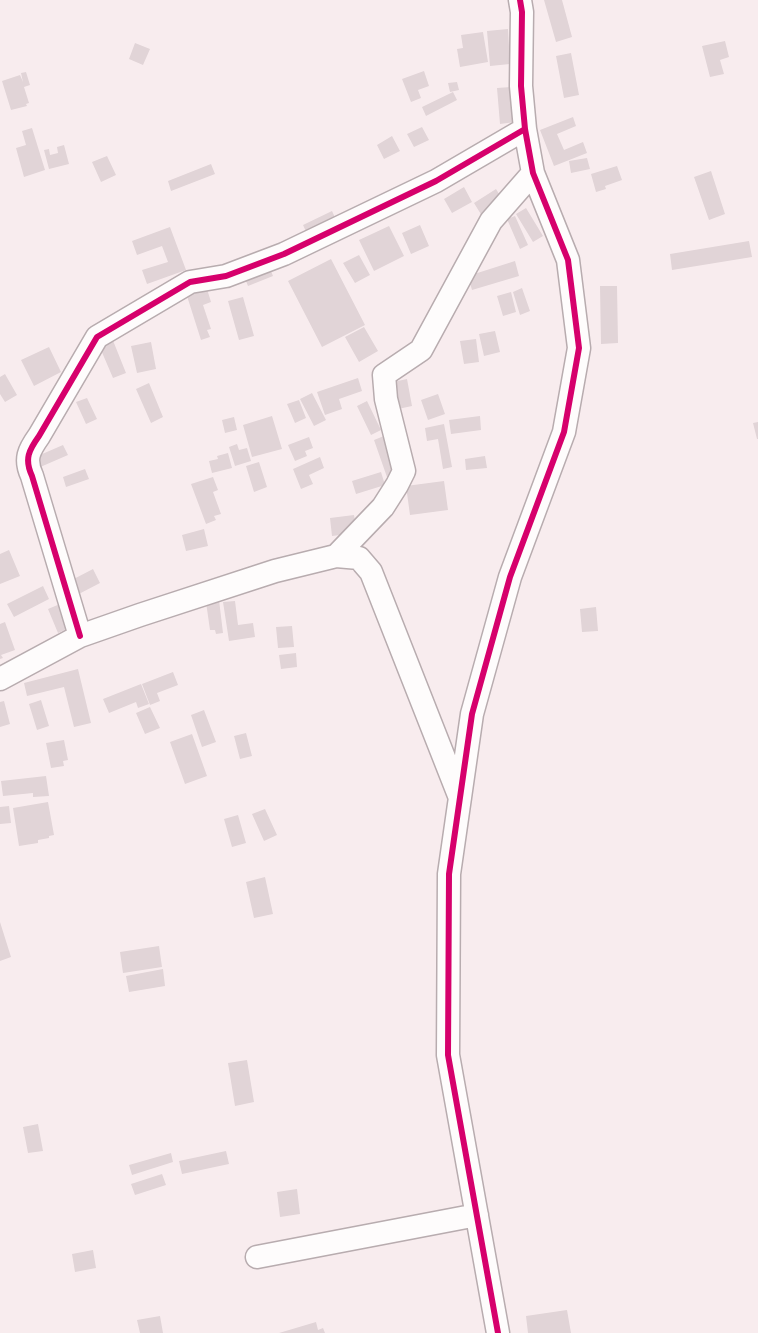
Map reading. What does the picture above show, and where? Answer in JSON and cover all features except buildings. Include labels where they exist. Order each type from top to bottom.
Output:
[{"type":"street","points":[[498,1333],[448,1055],[449,874],[472,714],[510,577],[564,432],[579,348],[568,260],[533,173],[525,129],[521,86],[522,12],[520,0]]},
{"type":"street","points":[[80,636],[32,476],[27,466],[30,448],[39,436],[96,337],[190,282],[226,276],[284,254],[436,181],[525,129]]},
{"type":"street","points":[[336,556],[383,507],[404,471],[386,399],[384,375],[420,350],[491,221],[533,173]]},
{"type":"street","points":[[0,679],[80,636],[275,571],[336,556],[359,558],[372,572],[460,799]]},
{"type":"street","points":[[257,1258],[477,1215]]},
{"type":"cycle path","points":[[498,1333],[448,1055],[449,874],[472,714],[510,577],[564,432],[579,348],[568,260],[533,173],[525,129],[521,86],[522,12],[520,0]]},
{"type":"cycle path","points":[[80,636],[28,460],[33,446],[97,337],[190,282],[226,276],[284,254],[436,181],[525,129]]}]
